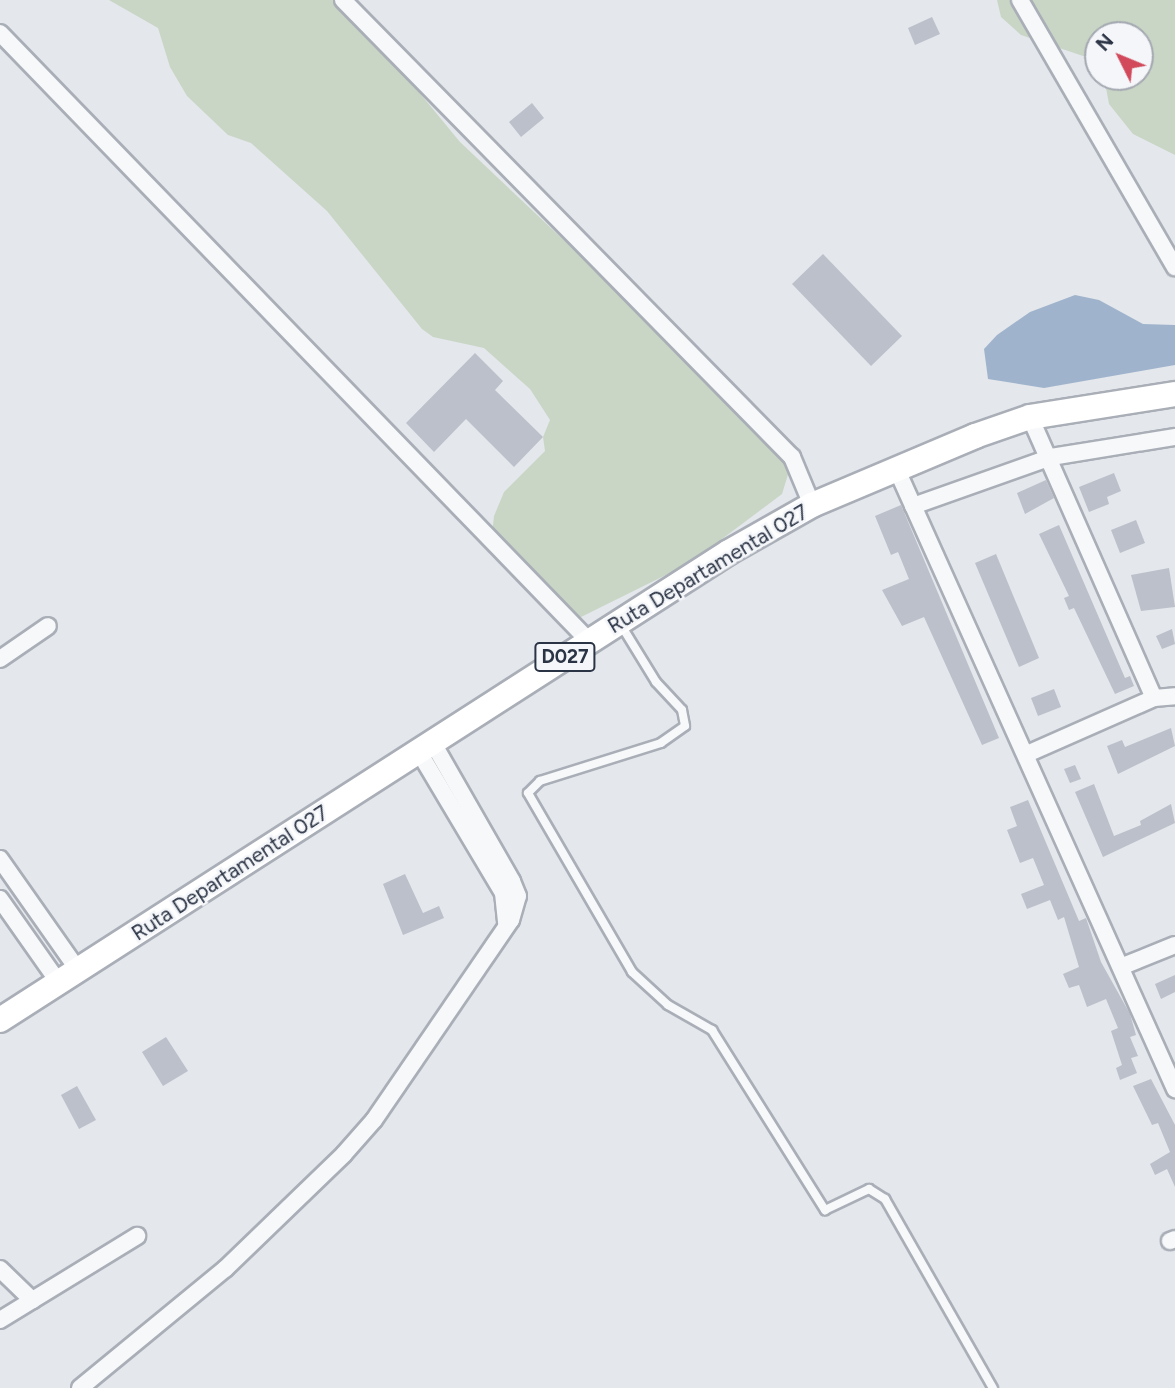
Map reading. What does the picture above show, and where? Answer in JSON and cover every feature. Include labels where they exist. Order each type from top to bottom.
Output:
[{"type":"main road","name":"Ruta Departamental 027","points":[[0,1020],[590,642],[812,505],[1030,417],[1175,394]]},
{"type":"street","points":[[343,0],[792,457],[812,505]]},
{"type":"street","points":[[1020,0],[1175,267]]},
{"type":"street","points":[[0,33],[590,642]]},
{"type":"street","points":[[1030,417],[1051,457],[1154,698]]},
{"type":"street","points":[[913,506],[1051,457],[1175,437]]},
{"type":"street","points":[[897,470],[1123,967],[1175,1090]]},
{"type":"street","points":[[0,659],[48,626]]},
{"type":"street","points":[[1027,754],[1154,698],[1175,696]]},
{"type":"street","points":[[80,1388],[225,1269],[344,1154],[374,1120],[506,927],[503,894],[426,747]]},
{"type":"street","points":[[0,859],[68,977]]},
{"type":"street","points":[[0,899],[68,977]]},
{"type":"street","points":[[1123,967],[1175,945]]},
{"type":"street","points":[[0,1320],[136,1236]]},
{"type":"street","points":[[0,1269],[33,1300]]},
{"type":"lane","points":[[620,623],[656,682],[682,709],[685,726],[661,743],[540,781],[528,793],[632,972],[668,1005],[712,1030],[825,1210],[869,1189],[885,1199],[993,1388]]},
{"type":"green space","points":[[109,0],[343,0],[460,142],[643,315],[668,346],[771,436],[790,468],[782,494],[690,563],[575,620],[491,543],[494,516],[504,492],[545,451],[543,437],[550,420],[530,389],[484,348],[433,337],[422,329],[327,211],[251,143],[228,135],[187,96],[170,67],[158,28]]},
{"type":"green space","points":[[997,0],[1175,0],[1175,155],[1133,134],[1109,104],[1107,91],[1154,91],[1154,21],[1084,21],[1084,56],[1021,35],[1001,17]]},
{"type":"water","points":[[1075,295],[1099,300],[1143,324],[1175,325],[1175,365],[1044,388],[988,379],[984,349],[997,335],[1030,312]]},
{"type":"building","points":[[932,17],[940,34],[915,45],[908,28]]},
{"type":"building","points":[[532,103],[544,118],[521,137],[509,122]]},
{"type":"building","points":[[823,254],[902,336],[871,366],[792,284]]},
{"type":"building","points":[[475,353],[503,381],[495,390],[543,437],[514,467],[466,419],[434,452],[406,423]]},
{"type":"building","points":[[1114,473],[1121,491],[1107,497],[1109,504],[1089,512],[1079,487]]},
{"type":"building","points":[[1046,480],[1054,498],[1025,514],[1017,493]]},
{"type":"building","points":[[901,505],[999,738],[982,745],[924,617],[902,626],[882,590],[909,579],[898,552],[891,555],[875,516]]},
{"type":"building","points":[[1136,520],[1145,543],[1120,553],[1111,530]]},
{"type":"building","points":[[1059,525],[1125,678],[1130,676],[1134,686],[1115,694],[1074,608],[1069,610],[1064,598],[1069,596],[1039,534]]},
{"type":"building","points":[[996,554],[1039,658],[1019,667],[975,563]]},
{"type":"building","points":[[1169,568],[1175,607],[1141,611],[1131,575]]},
{"type":"building","points":[[1172,629],[1175,644],[1162,649],[1156,636]]},
{"type":"building","points":[[1054,689],[1061,707],[1038,716],[1031,698]]},
{"type":"building","points":[[1171,728],[1175,746],[1118,774],[1107,746],[1122,740],[1125,747]]},
{"type":"building","points":[[1075,765],[1081,779],[1070,783],[1064,769]]},
{"type":"building","points":[[1094,784],[1114,836],[1141,825],[1140,821],[1171,804],[1175,823],[1103,857],[1075,792]]},
{"type":"building","points":[[1028,800],[1079,921],[1086,918],[1101,962],[1130,1014],[1136,1035],[1130,1037],[1138,1056],[1131,1058],[1137,1073],[1120,1080],[1116,1068],[1122,1065],[1111,1031],[1118,1028],[1106,999],[1087,1007],[1079,985],[1069,988],[1063,974],[1079,967],[1064,917],[1058,920],[1050,900],[1027,909],[1021,894],[1044,885],[1033,858],[1020,863],[1007,830],[1017,826],[1010,807]]},
{"type":"building","points":[[405,874],[423,913],[439,906],[444,918],[403,935],[383,884]]},
{"type":"building","points":[[1175,975],[1175,992],[1161,999],[1155,984]]},
{"type":"building","points":[[166,1037],[188,1071],[163,1086],[142,1052]]},
{"type":"building","points":[[1151,1079],[1175,1125],[1175,1187],[1167,1169],[1155,1175],[1150,1164],[1170,1152],[1158,1123],[1152,1125],[1133,1086]]},
{"type":"building","points":[[77,1086],[96,1120],[79,1129],[61,1095]]}]
